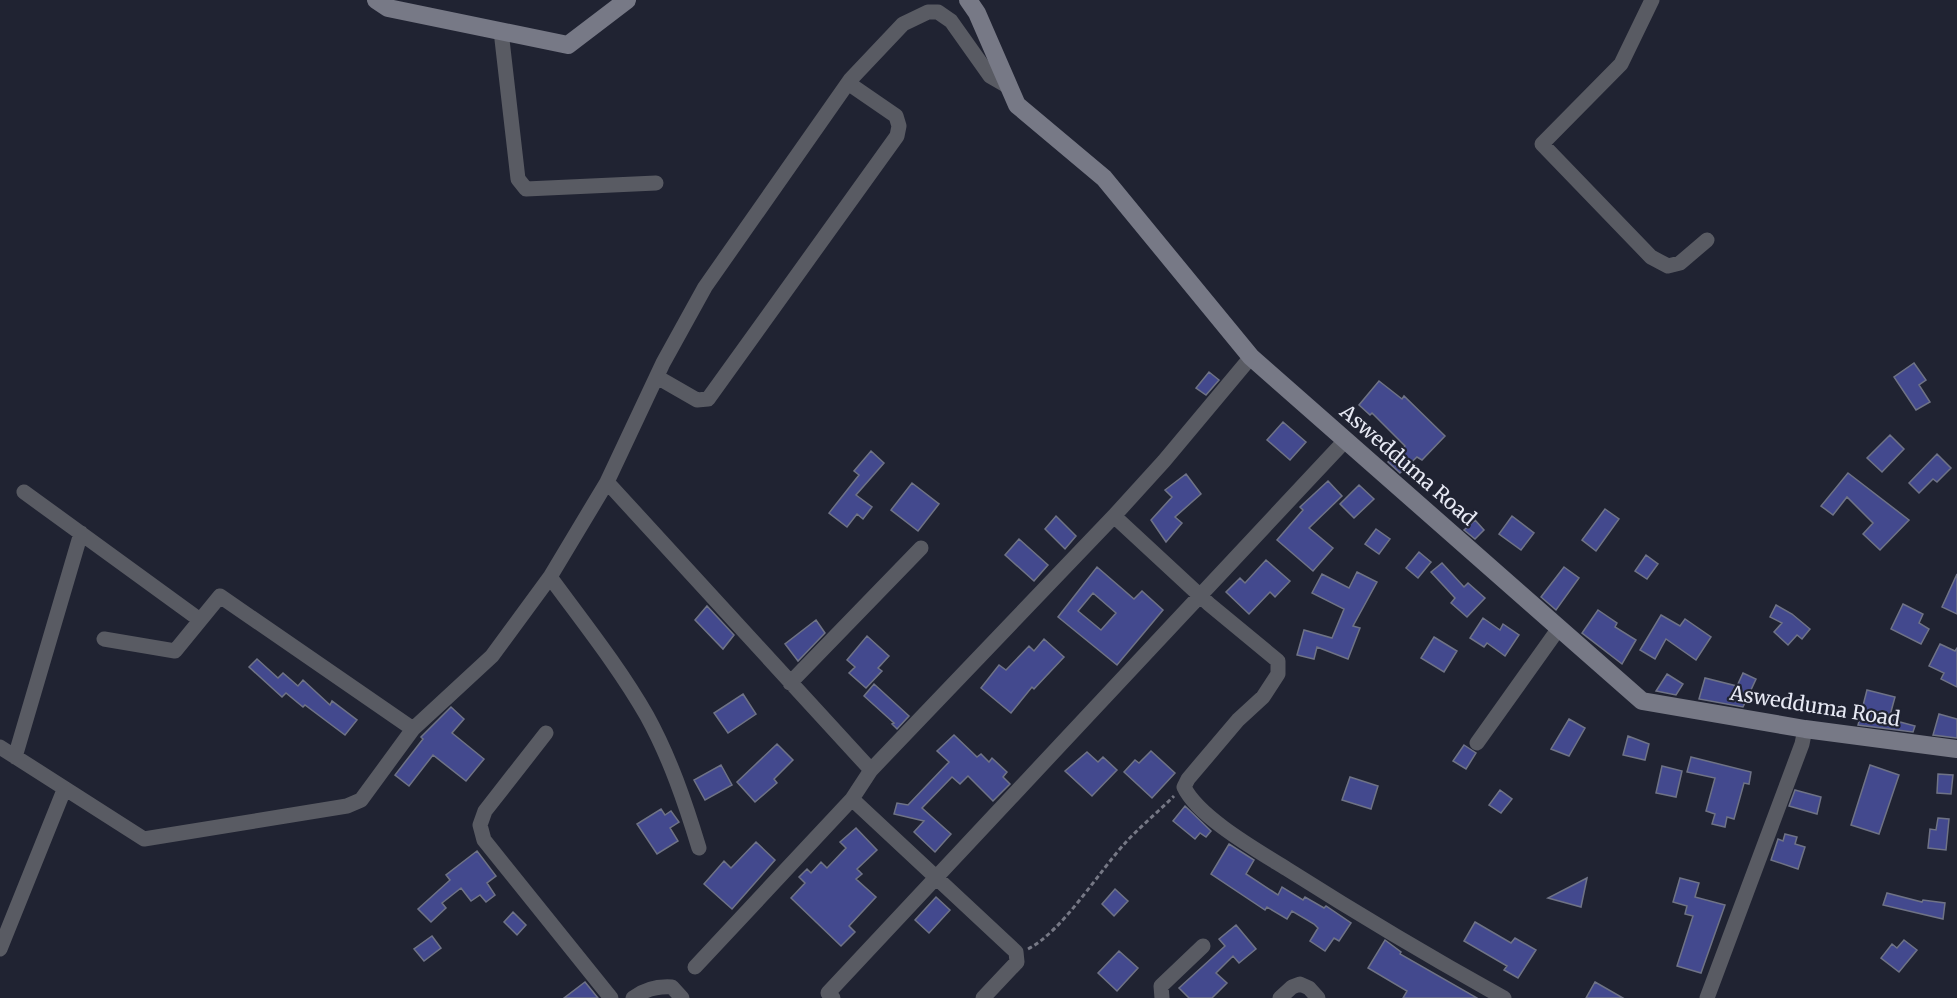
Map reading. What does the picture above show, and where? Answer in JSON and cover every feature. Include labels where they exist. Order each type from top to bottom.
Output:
[{"type":"street","points":[[375,0],[388,8],[568,45],[627,0]]},
{"type":"street","name":"Aswedduma Road","points":[[968,0],[977,13],[1017,105],[1104,178],[1251,357],[1642,701],[1805,729],[1957,749]]},
{"type":"street","points":[[1652,0],[1621,64],[1542,144],[1651,257],[1668,266],[1680,263],[1707,240]]},
{"type":"street","points":[[0,747],[144,839],[347,806],[361,800],[413,729],[492,656],[550,577],[607,482],[657,377],[705,287],[848,83],[903,24],[928,12],[938,12],[951,21],[990,76],[1009,87]]},
{"type":"street","points":[[501,31],[518,179],[526,189],[656,183]]},
{"type":"street","points":[[657,377],[697,400],[708,399],[897,136],[899,126],[896,116],[848,83]]},
{"type":"street","points":[[695,967],[852,799],[871,770],[1114,516],[1164,461],[1251,357]]},
{"type":"street","points":[[833,998],[828,993],[934,876],[1341,444]]},
{"type":"street","points":[[607,482],[871,770]]},
{"type":"street","points":[[24,492],[200,620]]},
{"type":"street","points":[[1114,516],[1199,594],[1278,661],[1278,674],[1263,697],[1238,720],[1184,787],[1198,807],[1245,843],[1356,913],[1504,998]]},
{"type":"street","points":[[15,757],[81,533]]},
{"type":"street","points":[[790,683],[921,548]]},
{"type":"street","points":[[550,577],[596,639],[646,716],[679,785],[699,848]]},
{"type":"street","points":[[104,639],[175,651],[220,596],[413,729]]},
{"type":"street","points":[[1477,743],[1559,628]]},
{"type":"street","points":[[1707,998],[1798,755],[1805,729]]},
{"type":"street","points":[[546,733],[485,811],[480,825],[484,840],[611,998]]},
{"type":"street","points":[[0,949],[64,790]]},
{"type":"street","points":[[852,799],[993,928],[1016,952],[1017,962],[983,998]]},
{"type":"street","points":[[1162,998],[1161,986],[1203,946]]},
{"type":"street","points":[[1280,998],[1292,987],[1300,984],[1309,988],[1318,998]]},
{"type":"street","points":[[633,998],[641,992],[660,986],[672,987],[682,998]]},
{"type":"path","points":[[1016,955],[1035,945],[1052,929],[1127,840],[1184,787]]},
{"type":"building","points":[[1914,363],[1926,380],[1919,385],[1930,402],[1916,410],[1894,377]]},
{"type":"building","points":[[1209,372],[1219,380],[1206,395],[1196,388]]},
{"type":"building","points":[[1379,381],[1402,399],[1404,396],[1445,436],[1422,460],[1417,457],[1400,473],[1388,462],[1405,446],[1372,413],[1370,415],[1359,405]]},
{"type":"building","points":[[1283,422],[1306,442],[1290,460],[1267,440]]},
{"type":"building","points":[[1890,435],[1904,449],[1882,472],[1867,458]]},
{"type":"building","points":[[871,451],[884,463],[856,495],[872,507],[863,519],[857,514],[847,527],[829,513],[859,475],[854,471]]},
{"type":"building","points":[[1937,454],[1951,468],[1937,482],[1933,479],[1919,493],[1909,483]]},
{"type":"building","points":[[1848,473],[1909,520],[1880,550],[1863,534],[1873,523],[1847,497],[1833,515],[1821,506]]},
{"type":"building","points":[[1186,474],[1201,494],[1175,517],[1182,523],[1166,542],[1151,520],[1172,497],[1165,490]]},
{"type":"building","points":[[1328,481],[1342,496],[1309,528],[1333,548],[1313,571],[1277,540],[1303,510],[1300,507]]},
{"type":"building","points":[[912,483],[939,504],[918,531],[891,510]]},
{"type":"building","points":[[1359,485],[1374,499],[1354,518],[1340,504]]},
{"type":"building","points":[[1605,509],[1619,519],[1596,551],[1582,540]]},
{"type":"building","points":[[1056,516],[1076,536],[1065,549],[1045,529]]},
{"type":"building","points":[[1512,516],[1534,533],[1521,550],[1499,534]]},
{"type":"building","points":[[1475,520],[1484,530],[1475,539],[1464,530]]},
{"type":"building","points":[[1376,529],[1390,539],[1379,554],[1365,544]]},
{"type":"building","points":[[1019,539],[1048,565],[1034,581],[1005,555]]},
{"type":"building","points":[[1419,552],[1431,562],[1418,578],[1406,568]]},
{"type":"building","points":[[1646,555],[1658,564],[1647,579],[1635,571]]},
{"type":"building","points":[[1266,560],[1290,581],[1275,597],[1270,592],[1249,614],[1226,592],[1240,578],[1245,583]]},
{"type":"building","points":[[1442,563],[1464,587],[1468,583],[1485,598],[1467,617],[1451,603],[1455,598],[1431,572]]},
{"type":"building","points":[[1097,567],[1134,599],[1142,591],[1163,610],[1117,665],[1058,617]],"holes":[[[1093,593],[1116,613],[1101,630],[1078,611]]]},
{"type":"building","points":[[1564,567],[1579,578],[1556,610],[1541,597]]},
{"type":"building","points":[[1357,572],[1377,582],[1353,626],[1360,628],[1348,659],[1317,647],[1314,659],[1297,655],[1304,630],[1332,638],[1344,609],[1312,593],[1322,574],[1349,588]]},
{"type":"building","points":[[1957,574],[1957,614],[1942,607]]},
{"type":"building","points":[[1903,604],[1923,614],[1919,623],[1929,629],[1921,644],[1891,629]]},
{"type":"building","points":[[1776,605],[1792,614],[1810,629],[1802,639],[1797,635],[1788,645],[1774,632],[1782,623],[1770,617]]},
{"type":"building","points":[[707,606],[734,635],[723,649],[695,620]]},
{"type":"building","points":[[1598,610],[1617,623],[1615,627],[1636,640],[1622,664],[1582,633]]},
{"type":"building","points":[[1661,615],[1680,626],[1685,619],[1711,637],[1696,660],[1666,639],[1655,659],[1640,650]]},
{"type":"building","points":[[1483,618],[1500,630],[1503,624],[1519,635],[1505,656],[1487,643],[1484,647],[1470,638]]},
{"type":"building","points":[[816,620],[825,633],[798,661],[785,644]]},
{"type":"building","points":[[867,636],[889,656],[878,668],[882,671],[866,688],[849,673],[855,667],[847,660]]},
{"type":"building","points":[[1434,637],[1457,651],[1444,672],[1421,658]]},
{"type":"building","points":[[1044,639],[1064,657],[1034,689],[1032,687],[1011,713],[981,688],[999,665],[1006,670],[1029,646],[1034,651]]},
{"type":"building","points":[[1940,644],[1955,651],[1957,648],[1957,687],[1941,679],[1944,673],[1929,666]]},
{"type":"building","points":[[257,659],[278,678],[283,673],[298,686],[303,680],[330,705],[332,701],[357,720],[345,735],[286,693],[282,697],[249,667]]},
{"type":"building","points":[[1743,673],[1756,679],[1743,707],[1699,699],[1705,678],[1737,686]]},
{"type":"building","points":[[1667,674],[1683,684],[1676,695],[1656,691]]},
{"type":"building","points":[[874,684],[909,716],[897,729],[892,724],[894,723],[864,696]]},
{"type":"building","points":[[1867,690],[1895,697],[1889,719],[1915,726],[1913,732],[1858,725]]},
{"type":"building","points":[[743,694],[756,714],[728,733],[714,713]]},
{"type":"building","points":[[451,707],[464,719],[452,733],[484,759],[466,781],[433,755],[409,786],[395,775],[423,739],[421,737]]},
{"type":"building","points":[[1939,714],[1957,719],[1957,738],[1933,735]]},
{"type":"building","points":[[1569,719],[1585,728],[1569,756],[1551,749]]},
{"type":"building","points":[[954,735],[977,757],[981,754],[989,762],[992,758],[1007,772],[1003,777],[1010,784],[993,801],[968,776],[960,784],[952,777],[922,808],[951,834],[935,852],[914,832],[924,821],[894,814],[897,803],[908,805],[949,762],[937,751]]},
{"type":"building","points":[[1628,736],[1649,744],[1645,760],[1623,755]]},
{"type":"building","points":[[777,744],[793,760],[774,779],[777,783],[755,802],[737,782]]},
{"type":"building","points":[[1464,745],[1476,753],[1466,769],[1453,761]]},
{"type":"building","points":[[1151,751],[1175,773],[1152,798],[1124,772],[1135,760],[1139,763]]},
{"type":"building","points":[[1087,752],[1098,762],[1103,757],[1117,770],[1092,796],[1065,771]]},
{"type":"building","points":[[1691,757],[1751,772],[1749,784],[1744,783],[1734,819],[1727,817],[1725,827],[1712,824],[1715,814],[1706,811],[1715,778],[1687,772]]},
{"type":"building","points":[[721,765],[732,785],[705,800],[694,780]]},
{"type":"building","points":[[1870,765],[1899,775],[1879,834],[1851,825]]},
{"type":"building","points":[[1662,766],[1682,771],[1676,797],[1656,793]]},
{"type":"building","points":[[1938,774],[1953,775],[1951,794],[1937,793]]},
{"type":"building","points":[[1350,777],[1378,786],[1371,809],[1342,800]]},
{"type":"building","points":[[1500,790],[1512,799],[1501,813],[1489,805]]},
{"type":"building","points":[[1795,790],[1821,797],[1817,814],[1789,806]]},
{"type":"building","points":[[1185,806],[1211,831],[1206,837],[1200,833],[1195,839],[1173,821]]},
{"type":"building","points":[[661,809],[665,815],[671,811],[679,822],[670,828],[678,841],[657,854],[637,824]]},
{"type":"building","points":[[1938,818],[1949,819],[1946,850],[1928,848],[1930,829],[1936,830]]},
{"type":"building","points":[[856,828],[877,850],[857,869],[862,874],[856,879],[876,897],[849,926],[855,932],[841,946],[791,898],[805,883],[799,877],[807,869],[811,873],[821,862],[827,868],[846,848],[840,842]]},
{"type":"building","points":[[1785,834],[1797,837],[1795,844],[1805,847],[1798,869],[1771,860],[1778,839],[1783,841]]},
{"type":"building","points":[[756,842],[775,860],[732,909],[704,884],[724,861],[731,868]]},
{"type":"building","points":[[1229,844],[1254,860],[1246,874],[1278,895],[1282,887],[1303,900],[1305,897],[1324,908],[1326,906],[1351,923],[1339,941],[1334,938],[1325,951],[1310,941],[1318,928],[1314,924],[1292,911],[1287,919],[1267,907],[1265,910],[1211,874]]},
{"type":"building","points":[[477,851],[496,876],[487,883],[495,895],[486,902],[480,895],[471,901],[461,888],[442,903],[446,908],[431,922],[418,909],[450,880],[446,875]]},
{"type":"building","points":[[1587,878],[1581,907],[1548,898]]},
{"type":"building","points":[[1680,878],[1699,883],[1695,897],[1725,905],[1701,973],[1677,966],[1693,916],[1685,914],[1687,906],[1673,902]]},
{"type":"building","points":[[1115,889],[1128,901],[1114,916],[1102,904]]},
{"type":"building","points":[[1887,893],[1922,902],[1923,900],[1945,903],[1943,919],[1883,905]]},
{"type":"building","points":[[936,897],[950,910],[929,933],[915,920]]},
{"type":"building","points":[[513,912],[526,925],[517,935],[504,922]]},
{"type":"building","points":[[1475,922],[1511,943],[1515,938],[1536,950],[1518,978],[1504,970],[1507,966],[1464,941]]},
{"type":"building","points":[[1236,925],[1256,949],[1239,963],[1233,956],[1216,973],[1227,983],[1212,998],[1189,998],[1179,988],[1225,946],[1219,939]]},
{"type":"building","points":[[432,936],[441,948],[424,961],[414,949]]},
{"type":"building","points":[[1385,940],[1401,952],[1400,954],[1477,998],[1403,998],[1407,991],[1368,968]]},
{"type":"building","points":[[1904,940],[1917,950],[1899,972],[1881,958],[1892,944],[1897,948]]},
{"type":"building","points":[[1119,951],[1138,968],[1117,991],[1098,973]]},
{"type":"building","points":[[585,982],[598,998],[564,998]]},
{"type":"building","points":[[1595,982],[1623,998],[1586,998]]}]
